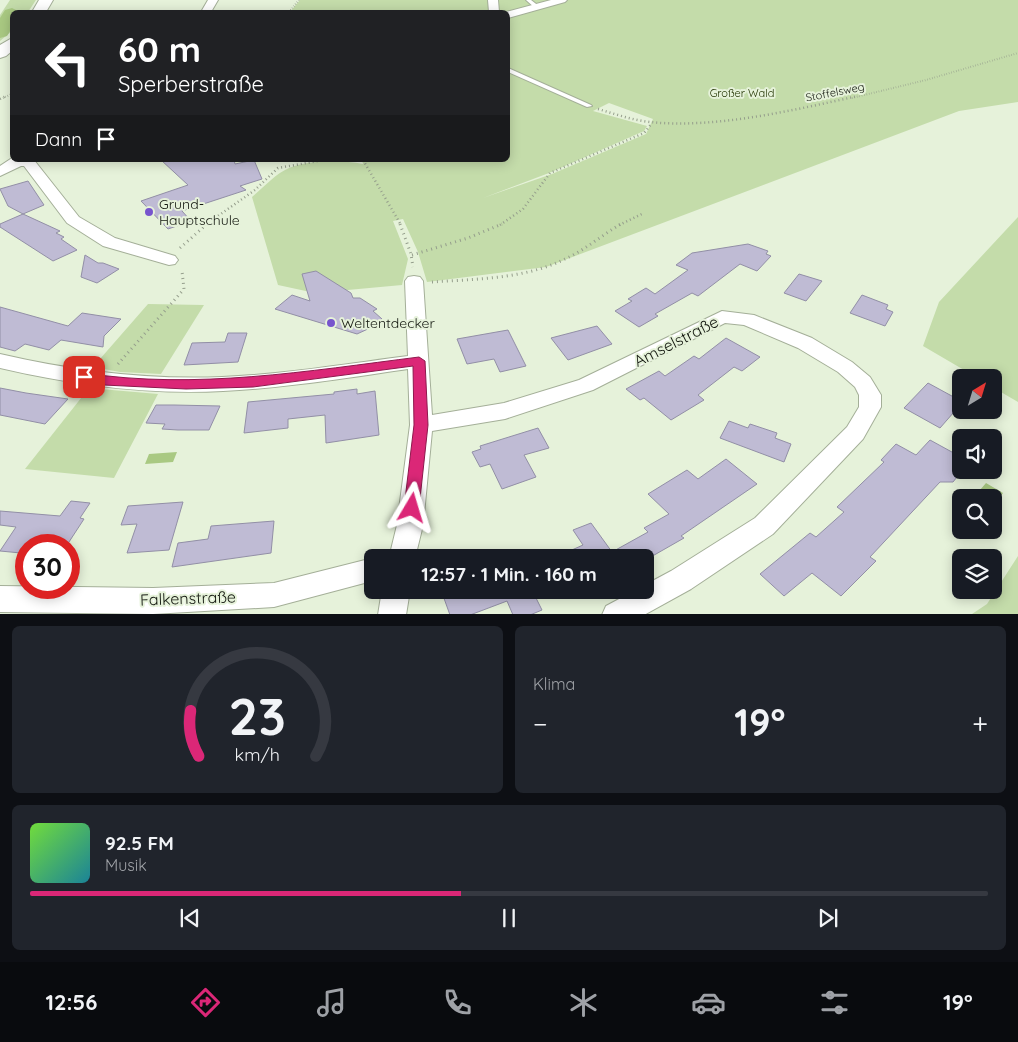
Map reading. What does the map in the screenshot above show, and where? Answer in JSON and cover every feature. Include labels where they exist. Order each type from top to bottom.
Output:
[{"type":"main road","points":[[0,53],[10,45]]},
{"type":"street","points":[[510,15],[562,0]]},
{"type":"street","points":[[0,172],[17,162]]},
{"type":"street","points":[[26,162],[29,163],[73,220],[109,242],[169,260]]},
{"type":"street","points":[[404,549],[410,525],[421,425],[414,282]]},
{"type":"street","name":"Amselstraße","points":[[421,425],[505,411],[586,385],[650,355],[722,317],[747,320],[805,344],[846,367],[863,382],[870,395],[870,406],[855,433],[796,496],[764,526],[682,580],[616,614]]},
{"type":"street","points":[[0,361],[25,368],[104,380],[186,385],[253,382],[419,361]]},
{"type":"street","name":"Falkenstraße","points":[[0,599],[152,601],[274,595],[364,571]]},
{"type":"street","points":[[392,614],[394,599]]},
{"type":"lane","points":[[528,0],[537,7]]},
{"type":"lane","points":[[510,71],[589,106]]},
{"type":"path","name":"Stoffelsweg","points":[[589,106],[652,123],[733,119],[838,102],[918,84],[1018,53]]},
{"type":"path","points":[[412,256],[499,226],[523,209],[550,173],[644,133],[652,123]]},
{"type":"path","points":[[104,380],[184,289],[182,266],[169,260],[194,233],[268,180],[278,168],[312,162]]},
{"type":"path","points":[[364,162],[389,201],[412,256],[414,282],[526,271],[554,264],[579,252],[621,224],[642,214]]},
{"type":"green space","points":[[10,0],[36,0],[29,10],[10,10],[10,33],[0,41],[0,15]]},
{"type":"green space","name":"Großer Wald","points":[[300,0],[1018,0],[1018,102],[959,111],[546,267],[427,282],[418,252],[403,219],[393,221],[408,259],[402,285],[315,293],[278,285],[252,197],[274,177],[297,165],[316,162],[363,164],[362,162],[510,162],[510,10],[292,10]],"holes":[[[609,103],[653,119],[646,134],[552,174],[483,198],[549,173],[644,131],[647,126],[593,111]]]},
{"type":"green space","points":[[1018,217],[1018,402],[1002,393],[1002,369],[962,369],[923,346],[939,302]]},
{"type":"green space","points":[[148,304],[204,305],[161,374],[120,372],[93,367]]},
{"type":"green space","points":[[89,388],[158,394],[114,478],[25,469]]},
{"type":"green space","points":[[1018,556],[1018,614],[972,614],[987,604],[990,599],[1002,599],[1002,581]]},
{"type":"shaded area","points":[[177,452],[173,462],[145,464],[149,454]]},
{"type":"shaded area","points":[[986,483],[996,489],[981,489]]},
{"type":"building","points":[[163,162],[234,162],[235,164],[255,162],[262,179],[240,186],[246,190],[182,211],[191,221],[168,229],[141,201],[188,185]]},
{"type":"building","points":[[28,181],[44,205],[23,214],[8,206],[0,189]]},
{"type":"building","points":[[23,214],[60,231],[56,233],[64,237],[61,239],[77,250],[53,261],[0,227],[0,224]]},
{"type":"building","points":[[748,244],[768,251],[766,254],[771,256],[757,271],[740,264],[698,296],[692,293],[655,314],[658,316],[639,327],[615,311],[632,301],[628,299],[646,288],[655,294],[688,270],[676,265],[692,253]]},
{"type":"building","points":[[85,255],[98,263],[119,269],[97,283],[81,277]]},
{"type":"building","points":[[316,271],[351,293],[353,298],[360,298],[377,309],[373,311],[382,319],[370,324],[370,328],[357,334],[275,309],[292,295],[310,301],[302,274]]},
{"type":"building","points":[[799,274],[822,281],[806,301],[784,293]]},
{"type":"building","points":[[862,295],[888,305],[886,309],[893,312],[885,326],[850,313]]},
{"type":"building","points":[[0,307],[68,326],[82,313],[121,319],[104,336],[103,347],[61,340],[49,350],[25,344],[15,351],[0,347]]},
{"type":"building","points":[[597,326],[612,344],[568,360],[551,338]]},
{"type":"building","points":[[508,330],[526,366],[500,372],[494,359],[467,364],[457,339]]},
{"type":"building","points":[[228,333],[247,333],[238,362],[184,365],[192,343],[225,342]]},
{"type":"building","points":[[726,338],[760,357],[742,371],[734,367],[698,395],[704,400],[671,420],[644,398],[640,400],[626,389],[659,371],[665,376],[694,356],[699,359]]},
{"type":"building","points":[[928,383],[952,396],[952,414],[940,428],[904,408]]},
{"type":"building","points":[[0,388],[68,399],[45,424],[0,415]]},
{"type":"building","points":[[357,389],[357,394],[375,391],[379,435],[326,443],[325,415],[288,419],[288,428],[244,433],[248,402],[334,394],[334,392]]},
{"type":"building","points":[[156,405],[220,406],[209,430],[178,430],[162,429],[165,424],[146,423]]},
{"type":"building","points":[[729,421],[748,428],[750,424],[777,433],[775,438],[791,444],[784,462],[720,438]]},
{"type":"building","points":[[538,428],[549,448],[524,455],[536,477],[502,489],[490,464],[480,467],[472,452],[481,449],[480,446]]},
{"type":"building","points":[[930,440],[952,452],[952,479],[955,479],[953,482],[940,482],[870,557],[876,561],[841,596],[812,573],[784,596],[760,574],[810,533],[816,537],[844,512],[837,507],[884,462],[881,460],[896,444],[916,455]]},
{"type":"building","points":[[726,459],[757,484],[681,536],[684,538],[654,555],[654,549],[617,549],[648,532],[644,528],[669,514],[648,494],[687,470],[698,479]]},
{"type":"building","points":[[71,501],[90,503],[80,518],[84,519],[74,534],[15,534],[15,552],[0,551],[16,527],[0,525],[0,511],[60,516]]},
{"type":"building","points":[[183,502],[169,550],[127,553],[137,524],[121,525],[128,506]]},
{"type":"building","points":[[274,521],[271,553],[172,567],[178,543],[208,539],[211,526]]},
{"type":"building","points":[[591,523],[610,549],[574,549],[583,545],[573,530]]},
{"type":"building","points":[[444,599],[536,599],[542,610],[532,614],[513,614],[507,601],[473,614],[450,614]]},
{"type":"waterway","points":[[0,32],[10,17]]},
{"type":"place","name":"Grund- Hauptschule","points":[[149,212]]},
{"type":"place","name":"Weltentdecker","points":[[331,323]]},
{"type":"route","points":[[84,377],[186,385],[253,382],[419,361],[421,425],[412,508]]}]
